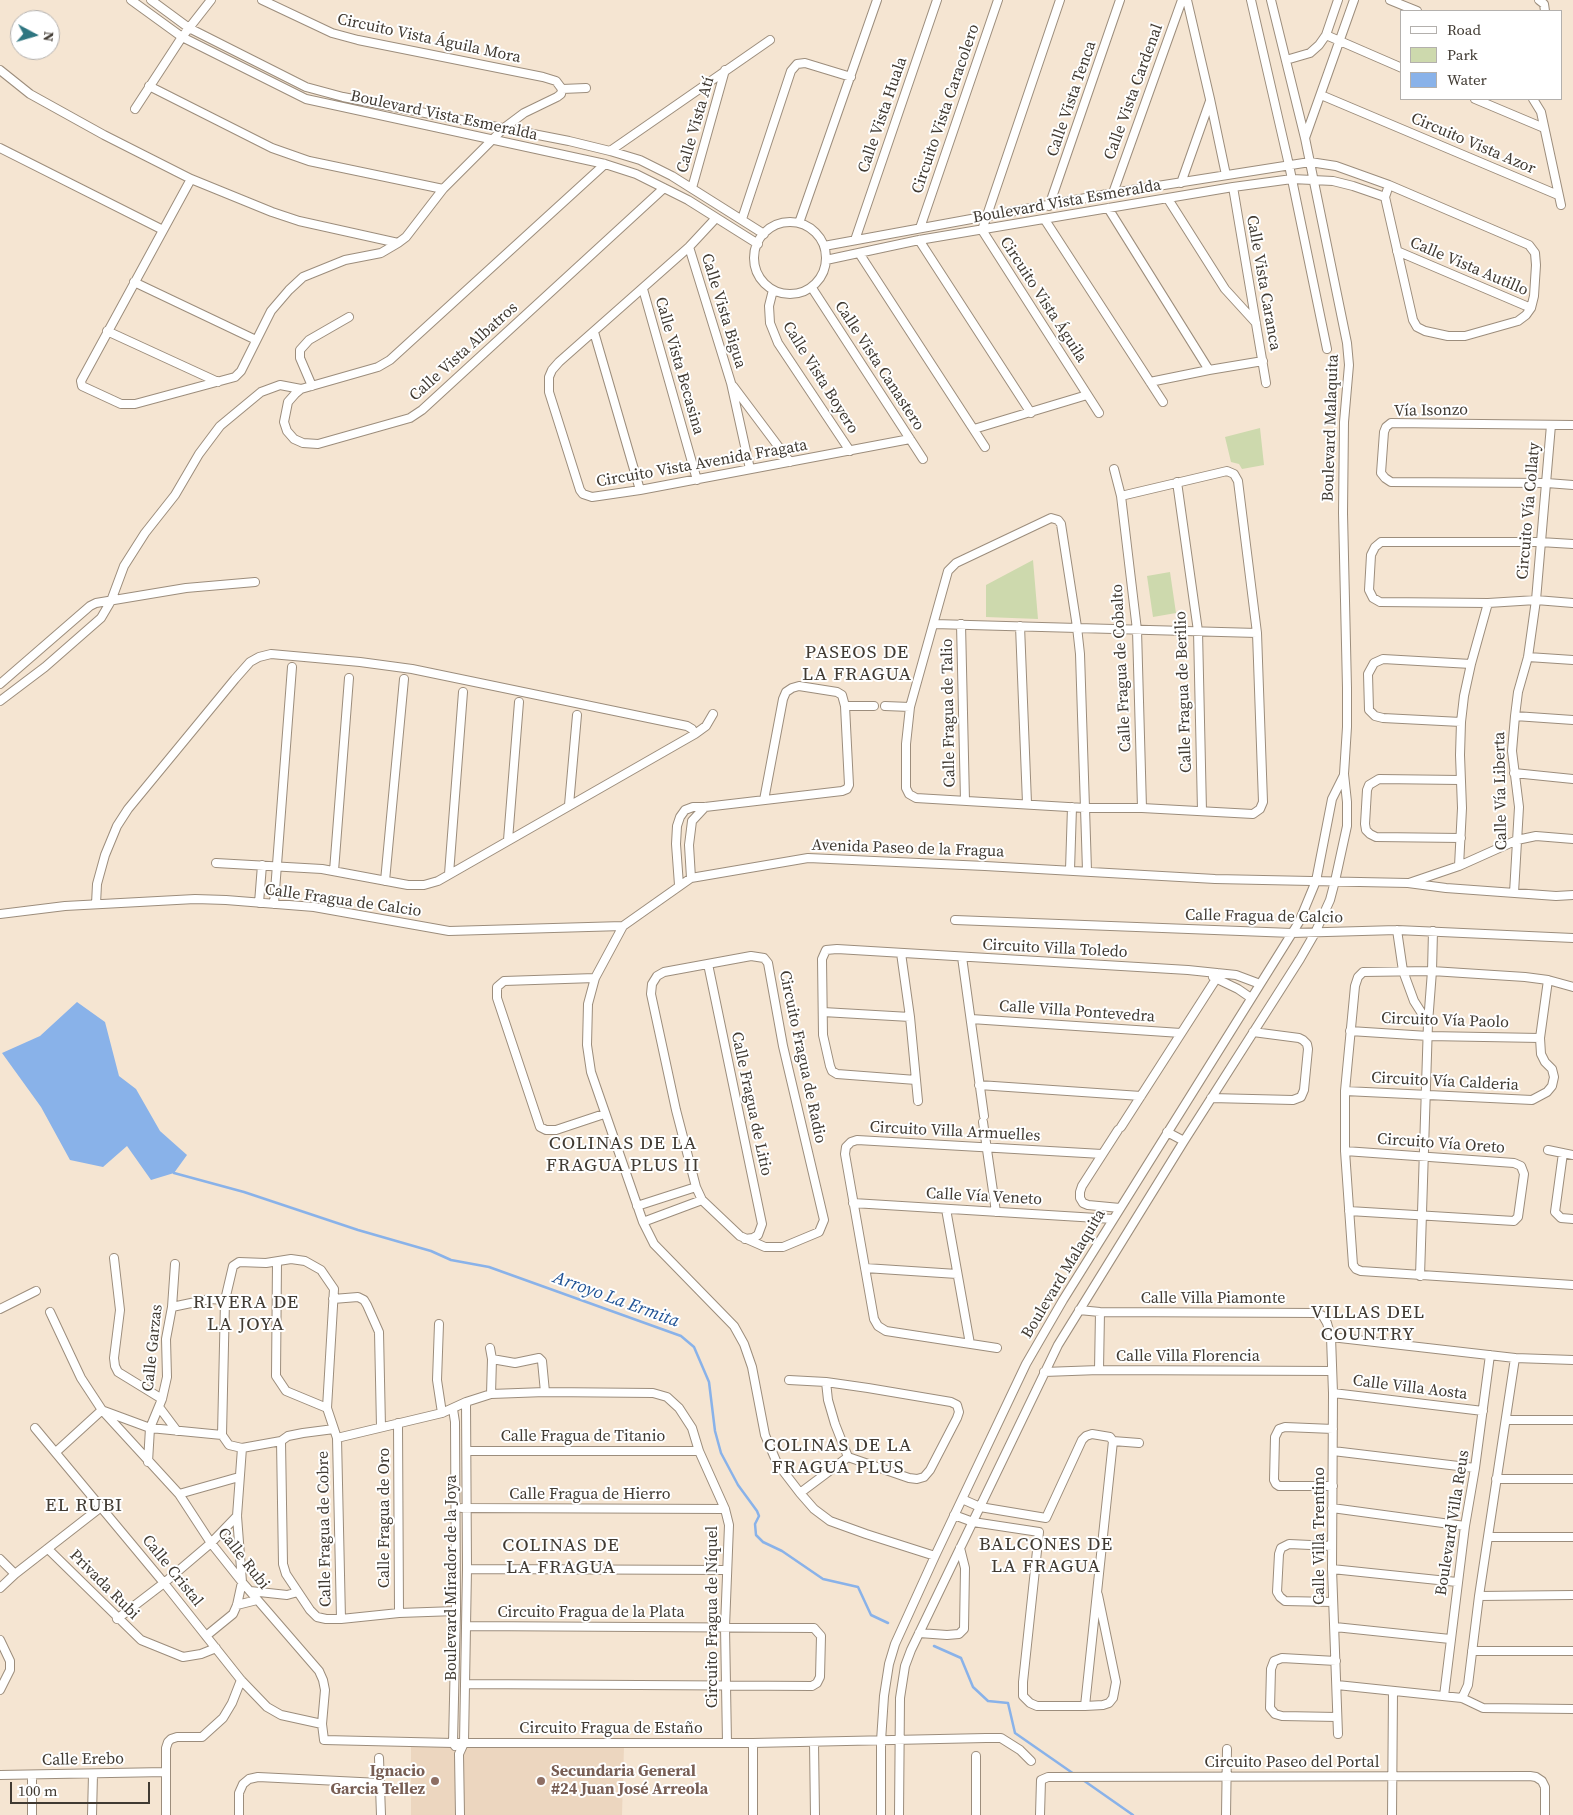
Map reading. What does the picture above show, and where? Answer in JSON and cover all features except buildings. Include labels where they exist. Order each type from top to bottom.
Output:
[{"type":"street","name":"Boulevard Vista Esmeralda","points":[[130,0],[182,37],[306,99],[605,164],[636,174],[688,200],[758,244]]},
{"type":"street","name":"Boulevard Vista Esmeralda","points":[[151,0],[189,28],[306,87],[343,97],[569,141],[640,160],[692,188],[764,234]]},
{"type":"street","points":[[135,109],[182,37],[211,0]]},
{"type":"street","name":"Circuito Vista Águila Mora","points":[[262,0],[332,33],[358,40],[544,77],[556,81],[562,88],[586,88]]},
{"type":"street","points":[[799,223],[851,77],[876,0]]},
{"type":"street","name":"Calle Vista Huala","points":[[855,240],[937,0]]},
{"type":"street","name":"Circuito Vista Caracolero","points":[[920,228],[998,0]]},
{"type":"street","name":"Circuito Vista Águila","points":[[1060,0],[982,230],[1099,413]]},
{"type":"street","name":"Calle Vista Tenca","points":[[1049,206],[1120,0]]},
{"type":"street","name":"Calle Vista Cardenal","points":[[1113,194],[1182,0]]},
{"type":"street","points":[[1187,0],[1226,175]]},
{"type":"street","name":"Boulevard Malaquita","points":[[1251,0],[1328,349]]},
{"type":"street","name":"Boulevard Malaquita","points":[[899,1815],[898,1740],[900,1698],[905,1666],[918,1633],[1044,1372],[1079,1310],[1315,933],[1330,900],[1347,826],[1344,774],[1347,688],[1342,513],[1344,422],[1349,366],[1347,343],[1305,138],[1272,0]]},
{"type":"street","points":[[1305,138],[1354,0]]},
{"type":"street","points":[[1390,0],[1415,10]]},
{"type":"street","points":[[1286,60],[1310,53],[1319,45],[1326,35],[1336,1]]},
{"type":"street","points":[[1336,1],[1348,16]]},
{"type":"street","points":[[1326,35],[1400,67]]},
{"type":"street","points":[[610,151],[770,40]]},
{"type":"street","points":[[742,219],[791,71],[797,64],[805,62],[851,77]]},
{"type":"street","points":[[0,70],[30,94],[104,135],[191,178],[272,212],[299,221],[398,243]]},
{"type":"street","name":"Calle Vista Atí","points":[[692,188],[725,70]]},
{"type":"street","points":[[149,86],[272,148],[309,161],[443,189]]},
{"type":"street","points":[[191,178],[81,381],[82,386],[121,404],[127,405],[235,377],[241,371],[271,311],[289,290],[303,278],[345,260],[381,253],[398,243],[406,237],[443,189],[490,140],[524,113],[557,98],[561,94],[562,88]]},
{"type":"street","name":"Circuito Vista Azor","points":[[1321,95],[1558,195]]},
{"type":"street","points":[[1181,183],[1210,99]]},
{"type":"street","points":[[1476,100],[1544,128]]},
{"type":"street","name":"Circuito Vista Azor","points":[[1534,100],[1541,112],[1561,205]]},
{"type":"street","points":[[0,148],[163,230]]},
{"type":"street","name":"Boulevard Vista Esmeralda","points":[[824,246],[1113,194],[1310,162],[1336,166],[1529,244],[1535,253],[1536,265],[1534,296],[1531,308]]},
{"type":"street","points":[[0,701],[45,667],[101,618],[111,601],[124,566],[145,532],[175,495],[199,454],[220,426],[261,392],[280,385],[301,390],[378,366],[390,360],[605,164]]},
{"type":"street","name":"Boulevard Vista Esmeralda","points":[[826,260],[919,240],[1232,187],[1292,179],[1313,179],[1353,186],[1385,197]]},
{"type":"street","points":[[1389,186],[1385,197],[1413,320],[1417,327],[1425,331],[1448,336],[1466,336],[1518,321],[1531,308]]},
{"type":"street","name":"Calle Vista Caranca","points":[[1232,187],[1266,383]]},
{"type":"street","name":"Calle Vista Albatros","points":[[301,390],[288,402],[284,422],[287,431],[294,439],[303,443],[318,444],[410,418],[422,410],[664,188]]},
{"type":"street","points":[[1168,199],[1225,289],[1256,324]]},
{"type":"street","points":[[1108,208],[1209,370]]},
{"type":"street","name":"Circuito Vista Avenida Fragata","points":[[716,218],[689,247],[559,362],[548,377],[549,392],[580,490],[583,494],[592,497],[640,490],[910,439]]},
{"type":"street","points":[[1044,220],[1163,402]]},
{"type":"street","points":[[785,223],[799,223],[814,230],[824,246],[826,260],[822,276],[812,288],[792,294],[782,293],[773,290],[762,280],[755,266],[755,251],[764,234],[774,226],[785,223]]},
{"type":"street","points":[[919,240],[1031,413]]},
{"type":"street","name":"Calle Vista Bigua","points":[[689,247],[731,383],[750,469]]},
{"type":"street","name":"Calle Vista Autillo","points":[[1397,252],[1531,308]]},
{"type":"street","points":[[859,253],[985,447]]},
{"type":"street","points":[[134,282],[256,340]]},
{"type":"street","name":"Calle Vista Canastero","points":[[812,288],[923,459]]},
{"type":"street","name":"Calle Vista Becasina","points":[[643,289],[696,480]]},
{"type":"street","name":"Calle Vista Boyero","points":[[773,290],[769,306],[770,323],[778,343],[850,451]]},
{"type":"street","points":[[312,386],[300,358],[300,350],[309,340],[349,317]]},
{"type":"street","points":[[107,331],[218,382]]},
{"type":"street","points":[[594,332],[640,490]]},
{"type":"street","points":[[1150,382],[1263,361]]},
{"type":"street","name":"Calle Vista Bigua","points":[[731,383],[790,462]]},
{"type":"street","points":[[974,429],[1087,395]]},
{"type":"street","name":"Vía Isonzo","points":[[1547,483],[1391,482],[1384,478],[1381,473],[1384,432],[1391,423],[1573,425]]},
{"type":"street","name":"Circuito Vía Collaty","points":[[1536,600],[1551,425]]},
{"type":"street","name":"Calle Fragua de Cobalto","points":[[1114,469],[1121,496],[1137,630],[1142,808]]},
{"type":"street","points":[[1086,871],[1085,808],[1080,654],[1061,524],[1058,520],[1051,518],[956,564],[948,571],[910,707],[906,744],[906,788],[909,794],[916,798],[1027,803],[1085,808],[1142,808],[1253,814],[1260,809],[1262,802],[1257,633],[1238,481],[1234,474],[1227,471],[1121,496]]},
{"type":"street","name":"Calle Fragua de Berilio","points":[[1177,482],[1198,631],[1202,811]]},
{"type":"street","points":[[1547,483],[1573,485]]},
{"type":"street","points":[[1573,544],[1540,542],[1381,542],[1374,547],[1371,555],[1369,590],[1372,598],[1380,602],[1488,603],[1536,600],[1573,603]]},
{"type":"street","points":[[0,684],[90,606],[186,588],[255,582]]},
{"type":"street","name":"Calle Vía Liberta","points":[[1514,893],[1519,807],[1512,751],[1518,692],[1528,657],[1536,600]]},
{"type":"street","points":[[1459,866],[1461,838],[1461,722],[1471,664],[1488,603]]},
{"type":"street","points":[[934,624],[1257,633]]},
{"type":"street","name":"Calle Fragua de Talio","points":[[961,624],[966,801]]},
{"type":"street","points":[[1020,626],[1027,803]]},
{"type":"street","points":[[96,904],[97,884],[105,855],[117,826],[124,815],[235,679],[250,662],[258,657],[271,654],[412,669],[687,726],[695,734]]},
{"type":"street","points":[[1528,657],[1573,660]]},
{"type":"street","points":[[1461,722],[1375,716],[1369,710],[1368,674],[1374,663],[1383,659],[1471,664]]},
{"type":"street","points":[[274,904],[292,666]]},
{"type":"street","points":[[334,871],[349,678]]},
{"type":"street","points":[[385,881],[404,679]]},
{"type":"street","points":[[679,885],[676,844],[677,826],[685,810],[693,807],[705,807],[842,791],[847,789],[849,785],[845,706],[842,695],[837,692],[799,686],[786,692],[783,699],[764,800]]},
{"type":"street","points":[[449,874],[463,692]]},
{"type":"street","points":[[508,840],[519,702]]},
{"type":"street","points":[[845,706],[874,706]]},
{"type":"street","points":[[885,706],[910,707]]},
{"type":"street","points":[[216,863],[334,871],[408,885],[424,885],[438,881],[569,804],[695,734],[706,726],[713,714]]},
{"type":"street","points":[[569,804],[577,715]]},
{"type":"street","points":[[1515,716],[1573,720]]},
{"type":"street","points":[[1514,773],[1573,779]]},
{"type":"street","name":"Boulevard Malaquita","points":[[881,1815],[881,1741],[884,1696],[894,1644],[1026,1364],[1113,1219],[1292,933],[1306,906],[1316,882],[1332,799],[1344,774]]},
{"type":"street","points":[[1460,780],[1379,778],[1369,785],[1367,790],[1365,824],[1366,830],[1376,837],[1461,838]]},
{"type":"street","points":[[692,878],[689,845],[692,822],[705,807]]},
{"type":"street","points":[[1070,870],[1072,807]]},
{"type":"street","points":[[1408,883],[1459,866],[1517,840],[1536,836],[1573,839]]},
{"type":"street","name":"Avenida Paseo de la Fragua","points":[[934,1556],[830,1520],[814,1509],[800,1493],[777,1463],[765,1435],[752,1367],[744,1344],[734,1326],[654,1244],[643,1222],[590,1072],[587,1045],[588,1004],[595,978],[623,926],[679,885],[692,878],[808,858],[1070,870],[1215,879],[1408,883]]},
{"type":"street","points":[[259,903],[262,865]]},
{"type":"street","points":[[1408,883],[1446,888],[1573,896]]},
{"type":"street","name":"Calle Fragua de Calcio","points":[[0,914],[96,904],[195,899],[314,908],[449,931],[623,926]]},
{"type":"street","name":"Calle Fragua de Calcio","points":[[955,920],[1292,933],[1397,930],[1573,938]]},
{"type":"street","points":[[1397,930],[1403,971],[1414,1002],[1428,1023]]},
{"type":"street","points":[[1420,1276],[1432,931]]},
{"type":"street","name":"Circuito Villa Toledo","points":[[916,1080],[837,1074],[832,1071],[823,1035],[822,959],[826,950],[837,949],[1188,970],[1216,976],[1251,998]]},
{"type":"street","points":[[901,953],[910,1017],[918,1101]]},
{"type":"street","name":"Circuito Fragua de Radio","points":[[752,956],[764,958],[768,963],[783,1046],[824,1220],[819,1232],[783,1247],[765,1247],[740,1236],[702,1200],[696,1187],[676,1110],[651,994],[652,984],[657,976],[664,972],[708,964],[752,956]]},
{"type":"street","points":[[962,957],[996,1212]]},
{"type":"street","name":"Calle Fragua de Litio","points":[[708,964],[762,1224],[758,1235],[745,1239]]},
{"type":"street","points":[[1573,986],[1548,980],[1432,972],[1363,972],[1358,977],[1355,986],[1350,1031],[1345,1151],[1352,1265],[1361,1271],[1573,1285]]},
{"type":"street","name":"Circuito Villa Toledo","points":[[1216,976],[1236,975],[1260,984]]},
{"type":"street","points":[[1120,1208],[1093,1206],[1084,1203],[1080,1198],[1082,1186],[1216,976]]},
{"type":"street","points":[[595,978],[504,981],[497,988],[497,998],[540,1127],[546,1130],[556,1130],[604,1114]]},
{"type":"street","name":"Circuito Vía Calderia","points":[[1346,1091],[1532,1100],[1547,1092],[1552,1086],[1554,1076],[1552,1069],[1545,1062],[1541,1054],[1540,1038],[1548,980]]},
{"type":"street","points":[[822,1012],[910,1017]]},
{"type":"street","name":"Calle Villa Pontevedra","points":[[971,1019],[1181,1033]]},
{"type":"street","name":"Circuito Vía Paolo","points":[[1350,1031],[1428,1036],[1540,1038]]},
{"type":"street","points":[[1212,1098],[1293,1100],[1301,1098],[1304,1090],[1307,1044],[1304,1040],[1298,1038],[1253,1032]]},
{"type":"street","points":[[979,1085],[1141,1096]]},
{"type":"street","points":[[1167,1132],[1184,1141]]},
{"type":"street","name":"Circuito Villa Armuelles","points":[[996,1348],[886,1330],[878,1326],[874,1319],[844,1154],[846,1147],[851,1142],[857,1140],[1102,1154]]},
{"type":"street","points":[[1548,1150],[1573,1155]]},
{"type":"street","name":"Circuito Vía Oreto","points":[[1345,1151],[1514,1163],[1521,1166],[1524,1174],[1518,1216],[1514,1221],[1349,1211]]},
{"type":"street","points":[[1563,1154],[1555,1212],[1561,1218],[1573,1219]]},
{"type":"street","points":[[637,1206],[696,1187]]},
{"type":"street","points":[[643,1222],[702,1200]]},
{"type":"street","name":"Calle Vía Veneto","points":[[854,1203],[1113,1219]]},
{"type":"street","points":[[946,1208],[970,1344]]},
{"type":"street","points":[[114,1258],[120,1310],[114,1358],[115,1366],[118,1372],[161,1403],[176,1431]]},
{"type":"street","points":[[334,1429],[288,1436],[281,1440],[242,1448],[229,1445],[222,1434],[225,1300],[233,1266],[239,1262],[266,1263],[291,1259],[304,1261],[322,1270],[334,1290],[327,1408],[334,1429],[337,1438]]},
{"type":"street","points":[[277,1262],[276,1376],[286,1391],[327,1408]]},
{"type":"street","name":"Calle Garzas","points":[[148,1462],[150,1428],[161,1403],[167,1377],[166,1339],[172,1307],[175,1264]]},
{"type":"street","points":[[865,1268],[958,1274]]},
{"type":"street","points":[[0,1309],[36,1291]]},
{"type":"street","points":[[333,1299],[358,1297],[364,1300],[379,1332],[381,1427]]},
{"type":"street","points":[[172,1307],[210,1299],[225,1300]]},
{"type":"street","name":"Calle Villa Piamonte","points":[[1079,1310],[1100,1312],[1317,1313],[1323,1316],[1331,1337]]},
{"type":"street","name":"Calle Rubi","points":[[50,1312],[81,1378],[102,1410],[179,1494],[211,1543],[257,1600],[319,1671],[325,1690],[322,1724],[324,1740]]},
{"type":"street","points":[[1099,1370],[1100,1312]]},
{"type":"street","points":[[439,1324],[437,1380],[442,1413]]},
{"type":"street","points":[[1331,1337],[1515,1358],[1573,1360]]},
{"type":"street","name":"Calle Villa Trentino","points":[[1331,1337],[1333,1393],[1332,1569],[1338,1734]]},
{"type":"street","points":[[490,1348],[492,1359],[491,1394]]},
{"type":"street","name":"Boulevard Villa Reus","points":[[1444,1696],[1465,1526],[1475,1468],[1490,1355]]},
{"type":"street","points":[[492,1359],[515,1363],[536,1358],[542,1361],[545,1392]]},
{"type":"street","points":[[1462,1698],[1468,1685],[1479,1596],[1515,1358]]},
{"type":"street","name":"Calle Villa Florencia","points":[[1044,1372],[1099,1370],[1332,1372]]},
{"type":"street","points":[[789,1380],[826,1382],[951,1402],[957,1405],[959,1412],[930,1470],[924,1477],[909,1478],[848,1457],[835,1424],[828,1400],[826,1382]]},
{"type":"street","name":"Circuito Fragua de Níquel","points":[[337,1438],[442,1413],[466,1402],[491,1394],[545,1392],[653,1393],[667,1397],[679,1408],[692,1428],[699,1451],[725,1509],[729,1525],[725,1628],[727,1742]]},
{"type":"street","name":"Calle Villa Aosta","points":[[1333,1393],[1483,1412]]},
{"type":"street","name":"Boulevard Mirador de la Joya","points":[[460,1815],[459,1754],[464,1743],[467,1569],[466,1402]]},
{"type":"street","name":"Boulevard Mirador de la Joya","points":[[453,1409],[456,1611],[453,1743],[459,1754]]},
{"type":"street","points":[[56,1452],[102,1410],[150,1428],[222,1434]]},
{"type":"street","points":[[1506,1420],[1573,1420]]},
{"type":"street","name":"Calle Fragua de Oro","points":[[398,1423],[399,1613]]},
{"type":"street","name":"Calle Cristal","points":[[35,1428],[164,1583],[241,1680],[273,1712],[322,1724]]},
{"type":"street","points":[[1333,1429],[1285,1428],[1279,1430],[1275,1437],[1274,1480],[1279,1486],[1333,1486]]},
{"type":"street","points":[[962,1499],[980,1507],[1046,1518],[1082,1440],[1086,1436],[1092,1434],[1110,1437],[1113,1441],[1139,1443]]},
{"type":"street","name":"Calle Fragua de Cobre","points":[[337,1438],[341,1619]]},
{"type":"street","points":[[281,1440],[283,1564],[286,1574],[310,1610],[317,1617],[341,1619],[399,1613],[456,1611]]},
{"type":"street","points":[[1085,1706],[1113,1441]]},
{"type":"street","points":[[206,1636],[233,1614],[242,1582],[237,1516],[242,1448]]},
{"type":"street","points":[[1333,1450],[1475,1468]]},
{"type":"street","name":"Calle Fragua de Titanio","points":[[467,1451],[699,1451]]},
{"type":"street","points":[[800,1493],[848,1457]]},
{"type":"street","points":[[179,1494],[239,1477]]},
{"type":"street","points":[[1496,1480],[1573,1479]]},
{"type":"street","points":[[0,1588],[15,1574],[101,1507]]},
{"type":"street","name":"Calle Fragua de Hierro","points":[[455,1508],[725,1509]]},
{"type":"street","points":[[1332,1508],[1465,1526]]},
{"type":"street","points":[[954,1515],[973,1522],[1039,1532],[1022,1682],[1023,1696],[1030,1703],[1037,1706],[1085,1706],[1109,1703],[1115,1692],[1116,1682],[1098,1595]]},
{"type":"street","points":[[117,1619],[164,1583],[211,1543],[237,1516]]},
{"type":"street","points":[[1488,1537],[1573,1537]]},
{"type":"street","points":[[1332,1546],[1289,1544],[1281,1548],[1276,1592],[1285,1601],[1334,1602]]},
{"type":"street","points":[[918,1633],[959,1634],[964,1629],[965,1568],[960,1548]]},
{"type":"street","name":"Privada Rubi","points":[[48,1549],[117,1619],[141,1640],[183,1657],[201,1654],[216,1648]]},
{"type":"street","points":[[0,1559],[15,1574]]},
{"type":"street","points":[[467,1569],[727,1570]]},
{"type":"street","points":[[1332,1569],[1458,1582]]},
{"type":"street","points":[[250,1591],[287,1595],[298,1592]]},
{"type":"street","points":[[1479,1596],[1573,1595]]},
{"type":"street","points":[[237,1605],[257,1600]]},
{"type":"street","name":"Circuito Fragua de la Plata","points":[[465,1684],[812,1686],[817,1684],[820,1677],[821,1636],[814,1628],[466,1626]]},
{"type":"street","points":[[1335,1627],[1450,1639]]},
{"type":"street","points":[[0,1640],[10,1661],[10,1670],[0,1690]]},
{"type":"street","points":[[1472,1651],[1573,1651]]},
{"type":"street","points":[[1336,1661],[1282,1658],[1274,1660],[1271,1669],[1270,1708],[1275,1714],[1282,1716],[1337,1717]]},
{"type":"street","points":[[166,1815],[168,1742],[177,1737],[202,1737],[223,1718],[241,1680]]},
{"type":"street","points":[[1337,1686],[1462,1698],[1483,1708],[1573,1710]]},
{"type":"street","points":[[1392,1815],[1393,1692]]},
{"type":"street","points":[[898,1740],[1000,1738],[1020,1750],[1031,1762]]},
{"type":"street","name":"Circuito Fragua de Estaño","points":[[324,1740],[453,1743],[753,1743],[898,1740]]},
{"type":"street","points":[[814,1742],[814,1815]]},
{"type":"street","points":[[753,1743],[753,1815]]},
{"type":"street","points":[[1226,1749],[1226,1815]]},
{"type":"street","points":[[976,1756],[976,1815]]},
{"type":"street","points":[[379,1758],[381,1815]]},
{"type":"street","name":"Calle Erebo","points":[[0,1775],[166,1772]]},
{"type":"street","points":[[92,1815],[93,1774]]},
{"type":"street","points":[[32,1775],[32,1815]]},
{"type":"street","name":"Circuito Paseo del Portal","points":[[1040,1815],[1041,1780],[1048,1777],[1393,1776],[1536,1777],[1542,1781],[1545,1787],[1545,1815]]},
{"type":"street","points":[[239,1815],[239,1792],[242,1784],[249,1779],[258,1777],[380,1783]]},
{"type":"shaded area","name":"Secundaria General #24 Juan José Arreola","points":[[411,1745],[624,1746],[622,1815],[411,1815]]},
{"type":"green space","points":[[1260,428],[1264,465],[1242,469],[1239,464],[1231,462],[1225,437]]},
{"type":"green space","points":[[1033,560],[1038,619],[986,617],[986,585]]},
{"type":"green space","points":[[1170,572],[1176,613],[1153,617],[1147,576]]},
{"type":"water","points":[[77,1002],[105,1022],[119,1076],[136,1089],[160,1131],[187,1155],[174,1173],[151,1180],[127,1146],[103,1167],[70,1160],[41,1107],[2,1053],[40,1036]]},
{"type":"waterway","name":"Arroyo La Ermita","points":[[174,1173],[244,1192],[358,1230],[431,1251],[451,1260],[489,1267],[681,1336],[694,1347],[709,1382],[715,1431],[721,1453],[738,1485],[757,1511],[759,1516],[755,1524],[756,1535],[763,1542],[782,1551],[823,1579],[858,1587],[871,1615],[888,1623]]},
{"type":"waterway","name":"Arroyo La Ermita","points":[[934,1646],[961,1658],[973,1687],[988,1701],[1008,1703],[1015,1733],[1074,1774]]},
{"type":"waterway","name":"Arroyo La Ermita","points":[[1083,1780],[1133,1815]]},
{"type":"place","name":"Ignacio Garcia Tellez","points":[[435,1781]]},
{"type":"place","name":"Secundaria General #24 Juan José Arreola","points":[[541,1781]]},
{"type":"district","name":"PASEOS DE LA FRAGUA","points":[[857,664]]},
{"type":"district","name":"COLINAS DE LA FRAGUA PLUS II","points":[[623,1155]]},
{"type":"district","name":"RIVERA DE LA JOYA","points":[[246,1314]]},
{"type":"district","name":"VILLAS DEL COUNTRY","points":[[1368,1324]]},
{"type":"district","name":"COLINAS DE LA FRAGUA PLUS","points":[[838,1457]]},
{"type":"district","name":"EL RUBI","points":[[84,1506]]},
{"type":"district","name":"BALCONES DE LA FRAGUA","points":[[1046,1556]]},
{"type":"district","name":"COLINAS DE LA FRAGUA","points":[[561,1557]]}]
